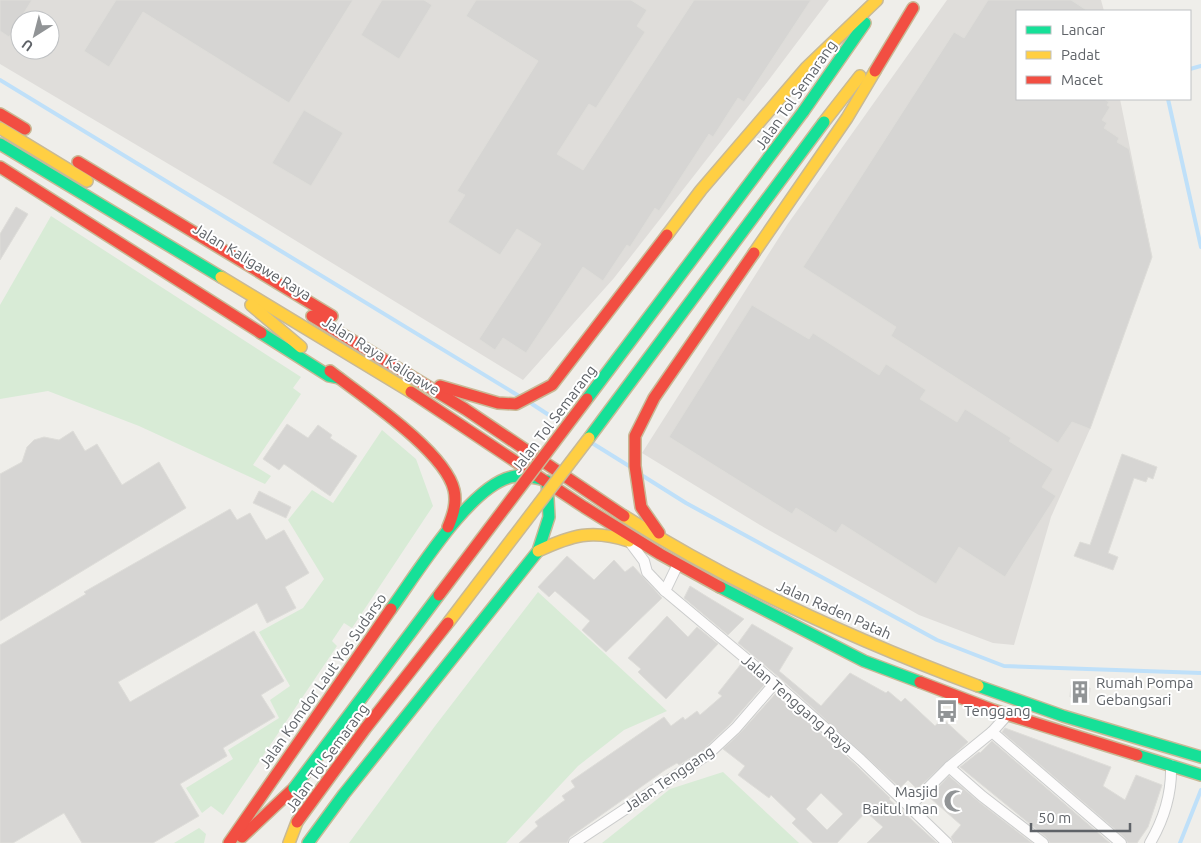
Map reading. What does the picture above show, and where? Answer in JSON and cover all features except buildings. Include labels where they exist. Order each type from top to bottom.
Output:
[{"type":"highway","name":"Jalan Tol Semarang","points":[[236,843],[294,788],[804,112],[878,0]]},
{"type":"highway","points":[[422,382],[498,403],[516,404],[552,385],[622,296],[701,190],[806,68],[878,0]]},
{"type":"highway","name":"Jalan Tol Semarang","points":[[290,843],[297,822],[364,729],[529,519],[824,122],[916,4]]},
{"type":"highway","points":[[666,542],[641,507],[635,466],[635,436],[654,398],[846,118],[916,4]]},
{"type":"highway","points":[[0,114],[362,335],[394,365]]},
{"type":"highway","name":"Jalan Kaligawe Raya","points":[[0,128],[487,423]]},
{"type":"highway","name":"Jalan Kaligawe Raya","points":[[0,144],[197,262]]},
{"type":"highway","points":[[0,167],[256,331],[329,376],[339,378]]},
{"type":"highway","points":[[197,262],[429,452],[450,478],[454,488],[455,507],[444,537]]},
{"type":"highway","name":"Jalan Raya Kaligawe","points":[[197,262],[424,400],[547,481]]},
{"type":"highway","points":[[308,843],[350,786],[538,551],[548,528],[552,509],[547,481],[542,474],[487,423]]},
{"type":"highway","name":"Jalan Raden Patah","points":[[487,423],[666,542],[820,623],[1017,700],[1201,757]]},
{"type":"highway","points":[[444,537],[479,496],[503,479],[519,475],[547,481],[603,500]]},
{"type":"highway","name":"Jalan Raden Patah","points":[[547,481],[660,554],[864,661],[1008,715],[1201,774]]},
{"type":"highway","points":[[538,551],[568,537],[594,532],[629,542],[660,554]]},
{"type":"highway","name":"Jalan Komdor Laut Yos Sudarso","points":[[229,843],[366,644],[444,537]]},
{"type":"street","name":"Jalan Tenggang Raya","points":[[629,542],[644,561],[647,572],[665,591],[775,683],[910,806],[947,843]]},
{"type":"street","points":[[665,591],[678,564]]},
{"type":"street","name":"Jalan Tenggang","points":[[574,843],[707,755],[736,728],[775,683]]},
{"type":"street","points":[[910,806],[949,767],[992,732],[1008,715],[1017,700]]},
{"type":"street","points":[[992,732],[1121,843]]},
{"type":"street","points":[[1150,843],[1166,811],[1172,765]]},
{"type":"street","points":[[949,767],[982,796],[1043,843]]},
{"type":"shaded area","points":[[0,0],[829,0],[614,278],[523,380],[231,201],[0,64]]},
{"type":"shaded area","points":[[947,0],[1101,0],[1104,10],[1016,10],[1016,100],[1120,100],[1152,257],[1090,429],[1051,517],[1014,645],[993,643],[919,615],[760,525],[642,453],[787,225]]},
{"type":"green space","points":[[51,216],[301,377],[293,388],[301,394],[253,465],[271,476],[265,484],[139,426],[48,391],[0,399],[0,305]]},
{"type":"green space","points":[[382,430],[416,459],[433,506],[352,628],[344,623],[332,641],[337,646],[223,815],[211,806],[202,813],[186,788],[233,759],[228,750],[279,718],[270,700],[290,686],[259,632],[303,608],[324,579],[288,520],[312,490],[333,503]]},
{"type":"green space","points":[[538,592],[667,711],[624,730],[578,766],[506,843],[349,843],[435,726]]},
{"type":"green space","points":[[723,772],[799,843],[602,843],[670,789]]},
{"type":"green space","points":[[199,828],[206,834],[204,843],[174,843]]},
{"type":"waterway","points":[[1191,69],[1201,66]]},
{"type":"waterway","points":[[0,80],[519,396]]},
{"type":"waterway","points":[[1168,100],[1201,247]]},
{"type":"waterway","points":[[532,404],[561,423]]},
{"type":"waterway","points":[[592,443],[629,466]]},
{"type":"waterway","points":[[643,476],[686,503],[937,640],[1004,666],[1201,673]]},
{"type":"waterway","points":[[1180,843],[1201,790]]},
{"type":"traffic: fast","points":[[803,112],[865,23]]},
{"type":"traffic: fast","points":[[587,399],[803,112]]},
{"type":"traffic: fast","points":[[589,438],[824,122]]},
{"type":"traffic: fast","points":[[0,144],[221,277]]},
{"type":"traffic: fast","points":[[261,333],[329,376],[339,378]]},
{"type":"traffic: fast","points":[[391,609],[445,534],[478,497],[495,484],[511,477],[522,476],[541,479]]},
{"type":"traffic: fast","points":[[308,843],[344,794],[538,551],[549,517],[547,481]]},
{"type":"traffic: fast","points":[[720,587],[864,661],[920,682]]},
{"type":"traffic: fast","points":[[294,788],[439,595]]},
{"type":"traffic: fast","points":[[978,686],[1063,716],[1201,757]]},
{"type":"traffic: fast","points":[[1137,755],[1201,775]]},
{"type":"traffic: slow","points":[[667,235],[701,190],[806,68],[877,0]]},
{"type":"traffic: slow","points":[[754,253],[847,118],[875,71]]},
{"type":"traffic: slow","points":[[824,122],[860,76]]},
{"type":"traffic: slow","points":[[0,128],[87,181]]},
{"type":"traffic: slow","points":[[221,277],[411,392]]},
{"type":"traffic: slow","points":[[251,305],[301,347]]},
{"type":"traffic: slow","points":[[448,623],[589,438]]},
{"type":"traffic: slow","points":[[624,516],[709,566],[796,610],[886,650],[978,686]]},
{"type":"traffic: slow","points":[[538,551],[561,541],[582,536],[604,535],[629,541]]},
{"type":"traffic: slow","points":[[289,843],[297,822]]},
{"type":"traffic: jam","points":[[875,71],[913,8]]},
{"type":"traffic: jam","points":[[0,114],[25,129]]},
{"type":"traffic: jam","points":[[78,162],[332,316]]},
{"type":"traffic: jam","points":[[0,167],[261,333]]},
{"type":"traffic: jam","points":[[440,386],[498,403],[516,404],[552,385],[667,235]]},
{"type":"traffic: jam","points":[[659,533],[641,507],[635,466],[635,436],[654,398],[754,253]]},
{"type":"traffic: jam","points":[[312,316],[465,409],[624,516]]},
{"type":"traffic: jam","points":[[330,371],[401,425],[435,458],[447,475],[454,490],[454,509],[448,527]]},
{"type":"traffic: jam","points":[[411,392],[584,507],[660,554],[720,587]]},
{"type":"traffic: jam","points":[[439,595],[587,399]]},
{"type":"traffic: jam","points":[[229,843],[391,609]]},
{"type":"traffic: jam","points":[[297,822],[365,729],[448,623]]},
{"type":"traffic: jam","points":[[920,682],[993,710],[1137,755]]},
{"type":"traffic: jam","points":[[242,837],[294,788]]},
{"type":"place","name":"Rumah Pompa Gebangsari","points":[[1080,692]]},
{"type":"place","name":"Tenggang","points":[[947,711]]},
{"type":"place","name":"Masjid Baitul Iman","points":[[955,801]]}]
